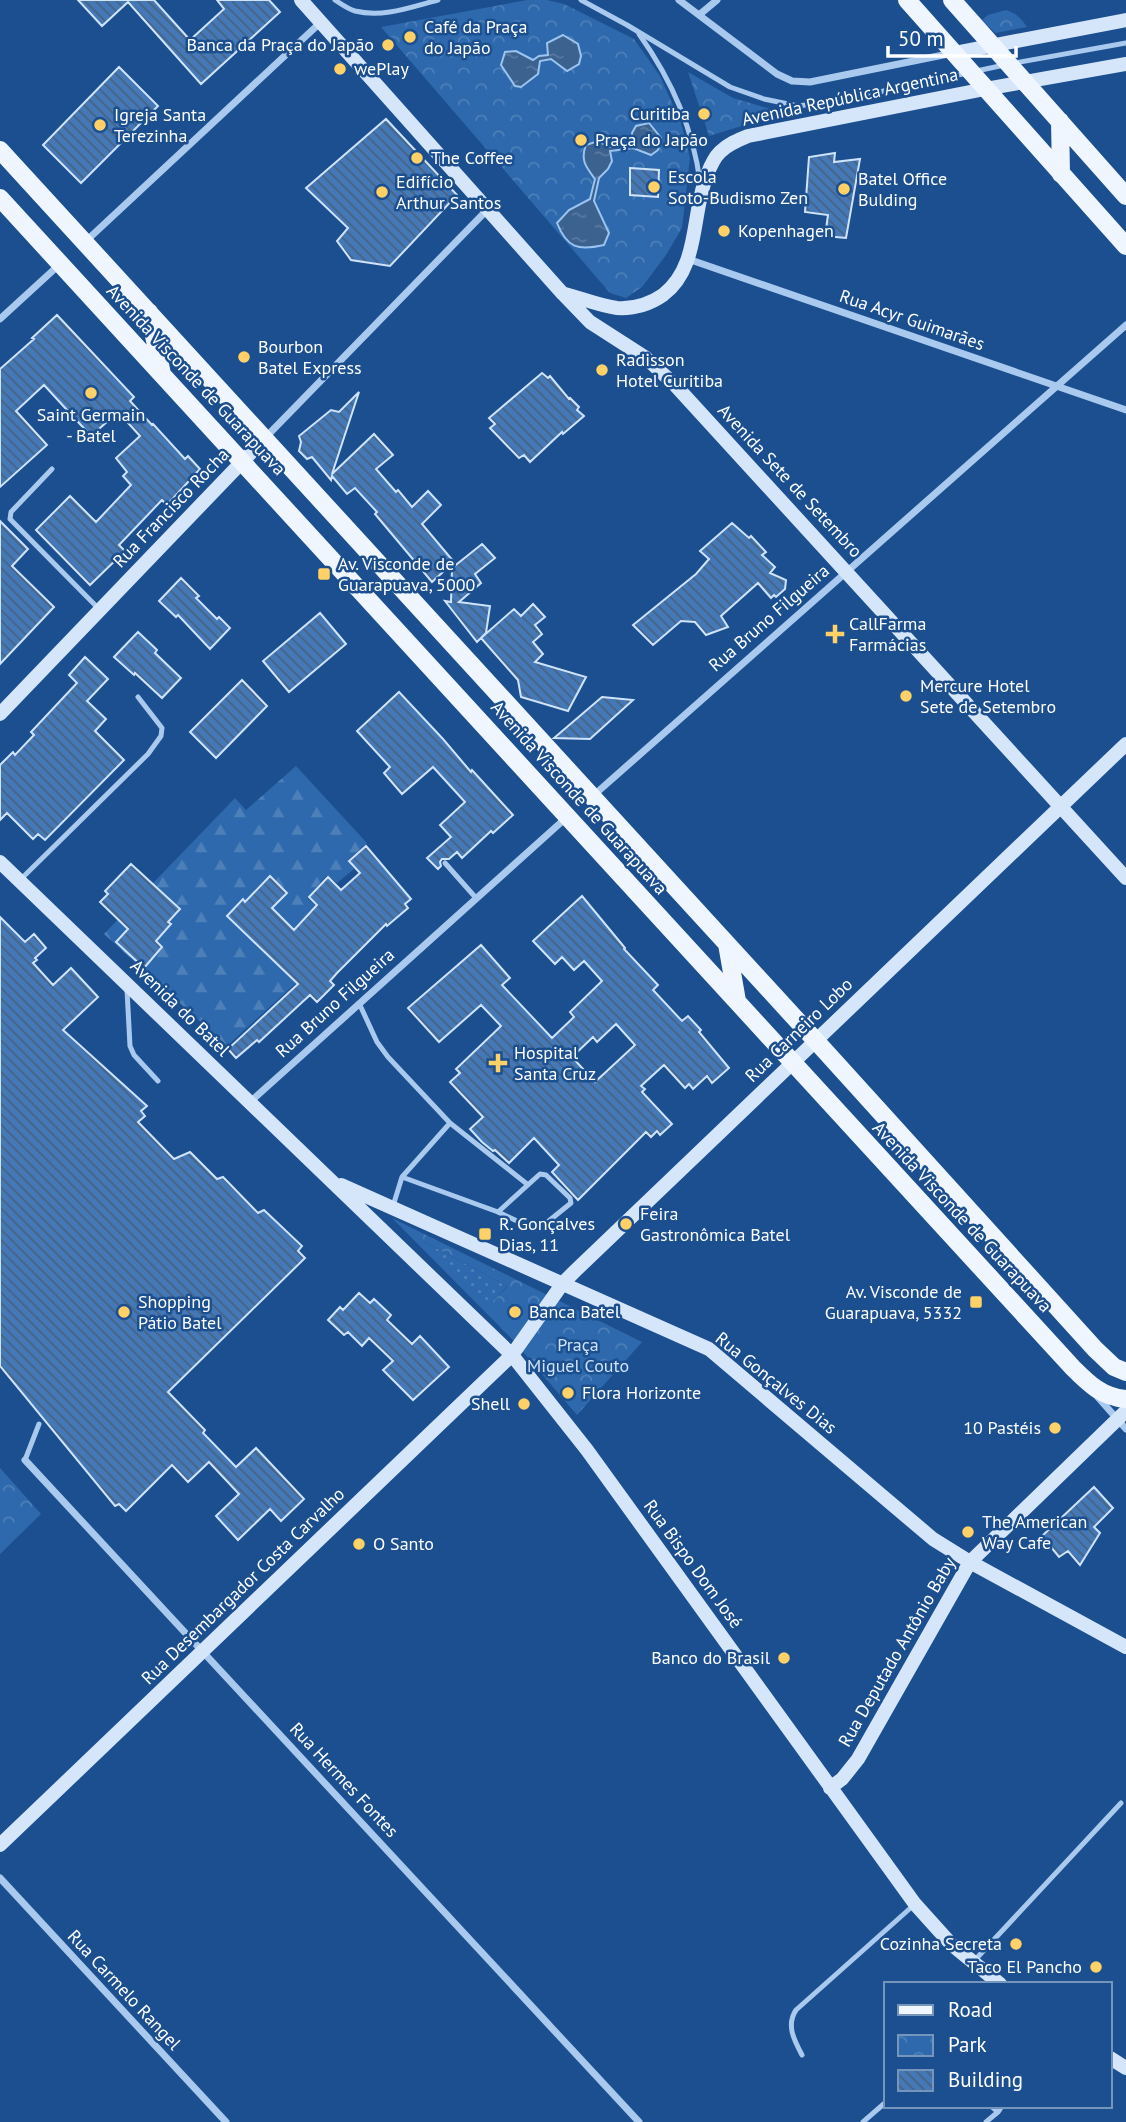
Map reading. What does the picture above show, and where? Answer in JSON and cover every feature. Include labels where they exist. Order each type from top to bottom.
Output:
[{"type":"main road","name":"Avenida Sete de Setembro","points":[[301,0],[563,294],[590,322],[646,358],[675,385],[1126,878]]},
{"type":"main road","points":[[907,0],[1126,246]]},
{"type":"main road","points":[[952,0],[1126,196]]},
{"type":"main road","name":"Avenida República Argentina","points":[[954,53],[1126,20]]},
{"type":"main road","name":"Avenida República Argentina","points":[[563,294],[616,308],[638,307],[667,292],[680,277],[688,259],[701,190],[718,153],[748,136],[1024,81],[1126,64]]},
{"type":"main road","points":[[1060,121],[1061,174]]},
{"type":"main road","name":"Avenida Visconde de Guarapuava","points":[[0,150],[1095,1349],[1114,1367],[1126,1372]]},
{"type":"main road","name":"Avenida Visconde de Guarapuava","points":[[0,198],[1073,1368]]},
{"type":"main road","points":[[149,312],[162,374]]},
{"type":"main road","name":"Rua Francisco Rocha","points":[[0,714],[265,438]]},
{"type":"main road","name":"Rua Carneiro Lobo","points":[[512,1355],[563,1283],[1126,744]]},
{"type":"main road","name":"Avenida do Batel","points":[[0,862],[334,1182]]},
{"type":"main road","points":[[727,944],[737,1001]]},
{"type":"main road","name":"Rua Gonçalves Dias","points":[[334,1182],[709,1349],[933,1539],[1126,1647]]},
{"type":"main road","name":"Rua Bispo Dom José","points":[[334,1182],[512,1355],[587,1450],[915,1905],[951,1944],[997,1982]]},
{"type":"main road","name":"Rua Desembargador Costa Carvalho","points":[[0,1845],[512,1355]]},
{"type":"main road","points":[[1073,1368],[1096,1390],[1111,1398],[1126,1399]]},
{"type":"main road","name":"Rua Deputado Antônio Baby","points":[[830,1788],[842,1779],[858,1759],[970,1562],[1123,1419]]},
{"type":"street","points":[[679,0],[699,15],[717,0]]},
{"type":"street","name":"Avenida República Argentina","points":[[699,15],[777,75],[792,81],[810,82],[954,53]]},
{"type":"street","points":[[84,242],[321,22]]},
{"type":"street","name":"Rua Francisco Rocha","points":[[265,438],[488,209]]},
{"type":"street","name":"Rua Acyr Guimarães","points":[[688,259],[1126,410]]},
{"type":"street","points":[[0,319],[61,264]]},
{"type":"street","name":"Rua Bruno Filgueira","points":[[592,796],[1126,325]]},
{"type":"street","name":"Rua Bruno Filgueira","points":[[250,1102],[567,817]]},
{"type":"street","name":"Avenida Visconde de Guarapuava","points":[[1073,1368],[1123,1419]]},
{"type":"street","name":"Rua Hermes Fontes","points":[[25,1460],[639,2122]]},
{"type":"street","name":"Rua Carmelo Rangel","points":[[0,1878],[226,2122]]},
{"type":"lane","points":[[335,0],[353,11],[374,13],[391,12],[438,0]]},
{"type":"lane","points":[[581,0],[730,87],[764,99],[798,106],[842,100],[1009,64],[1126,43]]},
{"type":"lane","points":[[638,32],[670,80],[697,157],[701,190]]},
{"type":"lane","points":[[52,469],[11,512],[10,519],[100,610]]},
{"type":"lane","points":[[20,880],[148,754],[162,736],[162,728],[138,697]]},
{"type":"lane","points":[[445,863],[476,898]]},
{"type":"lane","points":[[127,983],[130,1046],[134,1055],[158,1081]]},
{"type":"lane","points":[[359,1003],[382,1050],[450,1123],[527,1184]]},
{"type":"lane","points":[[392,1207],[402,1177],[450,1123]]},
{"type":"lane","points":[[402,1177],[498,1212],[534,1229],[540,1228],[571,1203],[570,1198],[546,1175],[540,1174],[498,1212]]},
{"type":"lane","points":[[25,1460],[39,1424]]},
{"type":"lane","points":[[972,1963],[1121,1802]]},
{"type":"lane","points":[[802,2055],[792,2034],[790,2022],[796,2010],[915,1905]]},
{"type":"lane","points":[[863,2122],[884,2104]]},
{"type":"lane","points":[[986,2122],[1000,2109]]},
{"type":"green space","name":"Praça do Japão","points":[[527,0],[547,0],[564,4],[634,39],[660,76],[681,123],[690,158],[682,228],[642,287],[626,298],[610,293],[381,27]]},
{"type":"green space","points":[[1006,10],[1018,16],[1027,27],[995,33],[982,20],[988,15]]},
{"type":"green space","points":[[688,72],[733,98],[784,113],[709,136]]},
{"type":"green space","points":[[296,766],[367,843],[348,860],[354,869],[337,883],[327,875],[307,898],[315,905],[294,929],[296,932],[270,958],[296,983],[227,1046],[104,934],[235,798],[246,810]]},
{"type":"green space","name":"Praça Miguel Couto","points":[[392,1218],[642,1342],[577,1415],[511,1338]],"holes":[[[423,1241],[507,1286],[488,1306]]]},
{"type":"green space","points":[[419,1239],[507,1286],[488,1307]]},
{"type":"green space","points":[[0,1468],[41,1514],[0,1554]]},
{"type":"water","points":[[563,35],[578,44],[581,56],[579,64],[567,71],[551,59],[540,61],[538,74],[521,87],[515,86],[501,65],[505,52],[516,51],[533,60],[548,55],[547,43]]},
{"type":"water","points":[[649,123],[661,138],[658,150],[651,155],[633,148],[610,151],[612,161],[599,178],[594,201],[609,233],[604,245],[587,248],[569,243],[557,223],[569,210],[590,199],[595,179],[585,163],[586,145],[598,141],[609,147],[633,144],[632,133],[636,126]]},
{"type":"building","points":[[78,0],[154,0],[190,40],[224,9],[217,0],[269,0],[280,12],[201,84],[128,2],[102,26]]},
{"type":"building","name":"Igreja Santa Terezinha","points":[[119,67],[158,106],[81,183],[43,145]]},
{"type":"building","name":"Edifício Arthur Santos","points":[[386,119],[457,195],[390,266],[351,260],[337,241],[348,228],[306,188]]},
{"type":"building","points":[[835,153],[834,162],[860,159],[846,238],[825,236],[828,215],[805,212],[809,157]]},
{"type":"building","points":[[630,168],[659,170],[658,197],[630,195]]},
{"type":"building","points":[[57,315],[134,397],[130,401],[152,425],[185,459],[188,456],[200,469],[167,505],[162,500],[119,545],[125,551],[90,585],[36,530],[70,496],[96,522],[131,485],[123,476],[127,472],[116,458],[140,436],[118,412],[91,436],[44,385],[16,411],[47,445],[0,487],[0,369]]},
{"type":"building","points":[[542,373],[548,378],[550,376],[584,416],[530,462],[524,455],[519,458],[490,428],[495,424],[489,418]]},
{"type":"building","points":[[359,392],[332,474],[374,434],[393,455],[376,469],[396,492],[398,490],[412,507],[428,491],[441,505],[422,524],[454,562],[432,582],[355,488],[347,494],[312,457],[307,459],[299,451],[299,436],[331,410],[339,412]]},
{"type":"building","points":[[0,521],[28,549],[12,566],[54,607],[0,664]]},
{"type":"building","points":[[732,523],[749,538],[751,536],[766,552],[762,555],[775,567],[770,573],[786,580],[785,589],[771,598],[758,583],[721,616],[728,627],[706,635],[695,622],[681,621],[653,645],[633,625],[696,574],[709,559],[700,551]]},
{"type":"building","points":[[482,544],[495,558],[475,574],[481,583],[459,602],[490,606],[486,633],[477,642],[445,601],[451,602],[452,568]]},
{"type":"building","points":[[181,578],[199,596],[196,598],[230,628],[210,649],[178,615],[176,617],[159,601]]},
{"type":"building","points":[[533,604],[545,617],[535,625],[542,634],[533,642],[543,654],[535,662],[586,677],[568,711],[521,697],[518,680],[481,638],[514,609],[521,616]]},
{"type":"building","points":[[320,613],[346,644],[289,692],[263,661]]},
{"type":"building","points":[[138,632],[181,678],[162,698],[114,657]]},
{"type":"building","points":[[85,657],[108,679],[87,701],[106,719],[95,731],[124,760],[45,840],[38,834],[33,839],[7,813],[0,820],[0,765],[13,752],[15,755],[34,735],[31,732],[77,683],[69,675]]},
{"type":"building","points":[[242,680],[267,706],[216,758],[190,732]]},
{"type":"building","points":[[399,692],[513,815],[462,858],[457,852],[449,859],[442,859],[438,869],[427,858],[451,837],[440,825],[465,802],[433,767],[402,794],[384,773],[390,767],[357,731]]},
{"type":"building","points":[[602,697],[633,700],[590,739],[554,738]]},
{"type":"building","points":[[366,846],[411,899],[405,904],[408,908],[387,926],[386,924],[337,973],[330,981],[334,985],[317,1002],[310,995],[259,1042],[257,1040],[236,1058],[228,1049],[298,984],[227,916],[270,876],[287,893],[272,908],[294,930],[317,905],[309,897],[328,877],[341,890],[360,873],[349,861]]},
{"type":"building","points":[[131,864],[180,909],[156,941],[162,947],[144,968],[116,942],[128,929],[100,902],[108,894],[105,891]]},
{"type":"building","points":[[582,896],[624,949],[658,985],[653,990],[682,1021],[688,1016],[729,1068],[712,1083],[707,1076],[693,1089],[689,1084],[685,1088],[664,1065],[641,1086],[645,1089],[642,1092],[672,1124],[660,1135],[657,1131],[651,1137],[646,1132],[578,1200],[552,1172],[559,1165],[534,1138],[509,1163],[470,1129],[483,1117],[450,1082],[460,1073],[456,1069],[501,1026],[481,1005],[439,1042],[408,1008],[481,945],[510,978],[502,985],[552,1038],[574,1017],[570,1012],[602,981],[584,961],[574,970],[562,957],[555,964],[533,941]],"holes":[[[616,1024],[635,1045],[595,1082],[572,1057],[593,1037],[597,1042]]]},
{"type":"building","name":"Shopping Pátio Batel","points":[[0,917],[25,942],[34,934],[46,948],[33,963],[53,985],[71,968],[98,997],[63,1030],[147,1106],[141,1111],[145,1116],[138,1122],[174,1159],[190,1152],[217,1179],[223,1177],[258,1213],[264,1210],[302,1246],[298,1251],[305,1258],[168,1392],[236,1467],[256,1448],[304,1499],[281,1521],[270,1509],[238,1540],[216,1516],[239,1494],[209,1462],[188,1482],[172,1465],[126,1511],[119,1504],[115,1506],[0,1366]]},
{"type":"building","points":[[359,1293],[370,1303],[374,1299],[391,1315],[387,1320],[412,1344],[420,1336],[449,1367],[413,1400],[383,1370],[393,1361],[369,1338],[362,1346],[348,1332],[344,1335],[328,1320],[340,1307],[343,1310]]},
{"type":"building","points":[[1094,1487],[1113,1508],[1094,1527],[1100,1533],[1080,1565],[1068,1551],[1059,1557],[1042,1536]]},
{"type":"place","name":"Café da Praça do Japão","points":[[410,37]]},
{"type":"place","name":"Banca da Praça do Japão","points":[[388,45]]},
{"type":"place","name":"wePlay","points":[[340,69]]},
{"type":"place","name":"Curitiba","points":[[704,114]]},
{"type":"place","name":"Igreja Santa Terezinha","points":[[100,125]]},
{"type":"place","name":"Praça do Japão","points":[[581,140]]},
{"type":"place","name":"The Coffee","points":[[417,158]]},
{"type":"place","name":"Escola Soto-Budismo Zen","points":[[654,187]]},
{"type":"place","name":"Batel Office Bulding","points":[[844,189]]},
{"type":"place","name":"Edifício Arthur Santos","points":[[382,192]]},
{"type":"place","name":"Kopenhagen","points":[[724,231]]},
{"type":"place","name":"Bourbon Batel Express","points":[[244,357]]},
{"type":"place","name":"Radisson Hotel Curitiba","points":[[602,370]]},
{"type":"place","name":"Saint Germain - Batel","points":[[91,393]]},
{"type":"place","name":"Av. Visconde de Guarapuava, 5000","points":[[324,574]]},
{"type":"place","name":"CallFarma Farmácias","points":[[835,634]]},
{"type":"place","name":"Mercure Hotel Sete de Setembro","points":[[906,696]]},
{"type":"place","name":"Hospital Santa Cruz","points":[[498,1063]]},
{"type":"place","name":"Feira Gastronômica Batel","points":[[626,1224]]},
{"type":"place","name":"R. Gonçalves Dias, 11","points":[[485,1234]]},
{"type":"place","name":"Av. Visconde de Guarapuava, 5332","points":[[976,1302]]},
{"type":"place","name":"Shopping Pátio Batel","points":[[124,1312]]},
{"type":"place","name":"Banca Batel","points":[[515,1312]]},
{"type":"place","name":"Flora Horizonte","points":[[568,1393]]},
{"type":"place","name":"Shell","points":[[524,1404]]},
{"type":"place","name":"10 Pastéis","points":[[1055,1428]]},
{"type":"place","name":"The American Way Cafe","points":[[968,1532]]},
{"type":"place","name":"O Santo","points":[[359,1544]]},
{"type":"place","name":"Banco do Brasil","points":[[784,1658]]},
{"type":"place","name":"Cozinha Secreta","points":[[1016,1944]]},
{"type":"place","name":"Taco El Pancho","points":[[1096,1967]]}]
